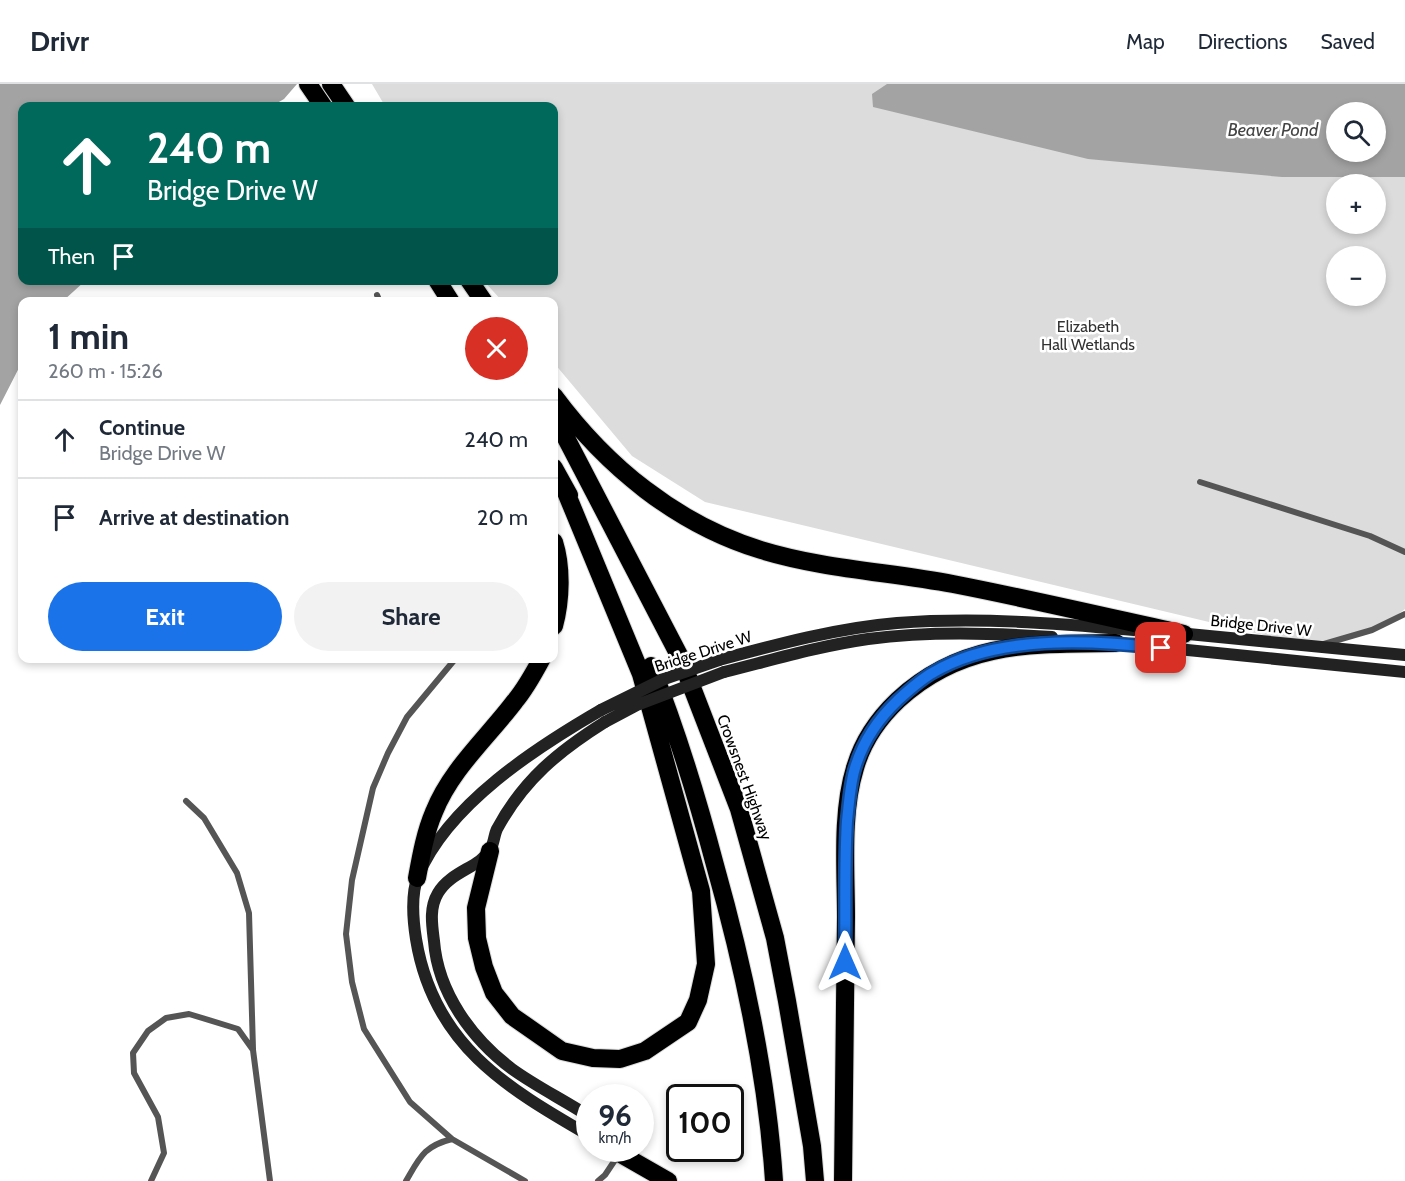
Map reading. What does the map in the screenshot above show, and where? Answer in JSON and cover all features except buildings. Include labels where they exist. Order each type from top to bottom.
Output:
[{"type":"highway","points":[[308,84],[319,102]]},
{"type":"highway","points":[[331,84],[343,102]]},
{"type":"highway","points":[[558,401],[610,462],[651,494],[685,518],[760,550],[806,560],[953,584],[1184,634]]},
{"type":"highway","name":"Crowsnest Highway","points":[[558,423],[681,659],[739,809],[775,938],[810,1135],[815,1181]]},
{"type":"highway","points":[[558,476],[586,526],[646,655],[667,708],[701,812],[746,989],[761,1068],[774,1181]]},
{"type":"highway","points":[[490,851],[476,908],[477,938],[483,967],[494,993],[512,1016],[562,1051],[593,1058],[620,1059],[645,1051],[688,1022],[698,1000],[706,964],[701,891],[641,674],[563,485]]},
{"type":"highway","points":[[558,564],[560,587],[558,600]]},
{"type":"highway","points":[[843,1181],[845,853],[854,769],[866,738],[884,713],[910,689],[934,672],[962,659],[994,650],[1032,644],[1116,643]]},
{"type":"highway","points":[[417,878],[423,846],[434,810],[472,753],[516,700],[539,663]]},
{"type":"highway","points":[[636,1162],[668,1181]]},
{"type":"street","name":"Bridge Drive W","points":[[490,851],[496,831],[532,777],[603,716],[664,679],[719,660],[807,637],[895,623],[1034,622],[1405,655]]},
{"type":"street","name":"Bridge Drive W","points":[[576,1128],[532,1102],[501,1079],[476,1058],[453,1033],[427,982],[418,954],[414,924],[417,878],[428,856],[442,837],[491,785],[550,740],[603,716],[724,672],[830,646],[869,639],[952,633],[1003,634],[1405,672]]},
{"type":"street","points":[[490,851],[449,879],[437,894],[431,914],[435,956],[447,993],[464,1021],[487,1048],[512,1069],[576,1108]]},
{"type":"lane","points":[[1200,482],[1370,536],[1405,552]]},
{"type":"lane","points":[[1314,646],[1372,630],[1405,614]]},
{"type":"lane","points":[[452,663],[407,717],[373,788],[354,869],[346,934],[352,982],[364,1029],[410,1102],[452,1139],[525,1181]]},
{"type":"lane","points":[[186,801],[204,818],[237,873],[249,914],[253,1050],[270,1181]]},
{"type":"lane","points":[[151,1181],[164,1154],[158,1117],[134,1073],[133,1053],[148,1030],[166,1018],[189,1014],[238,1029],[253,1050]]},
{"type":"lane","points":[[406,1181],[419,1159],[433,1144],[452,1139]]},
{"type":"lane","points":[[598,1181],[605,1175],[611,1162]]},
{"type":"green space","name":"Elizabeth Hall Wetlands","points":[[372,84],[1405,84],[1405,609],[1388,622],[1314,647],[705,502],[632,456],[558,368],[558,297],[498,297],[488,285],[558,285],[558,102],[383,102]]},
{"type":"water","points":[[0,84],[297,84],[279,102],[18,102],[18,285],[81,285],[67,297],[18,297],[18,370],[0,405]]},
{"type":"water","name":"Beaver Pond","points":[[887,84],[1405,84],[1405,177],[1386,177],[1386,174],[1326,174],[1326,177],[1282,177],[1088,159],[873,107],[872,94]]},
{"type":"route","points":[[845,962],[845,853],[848,807],[854,769],[866,738],[884,713],[910,689],[934,672],[962,659],[994,650],[1032,644],[1116,643],[1161,648]]}]
